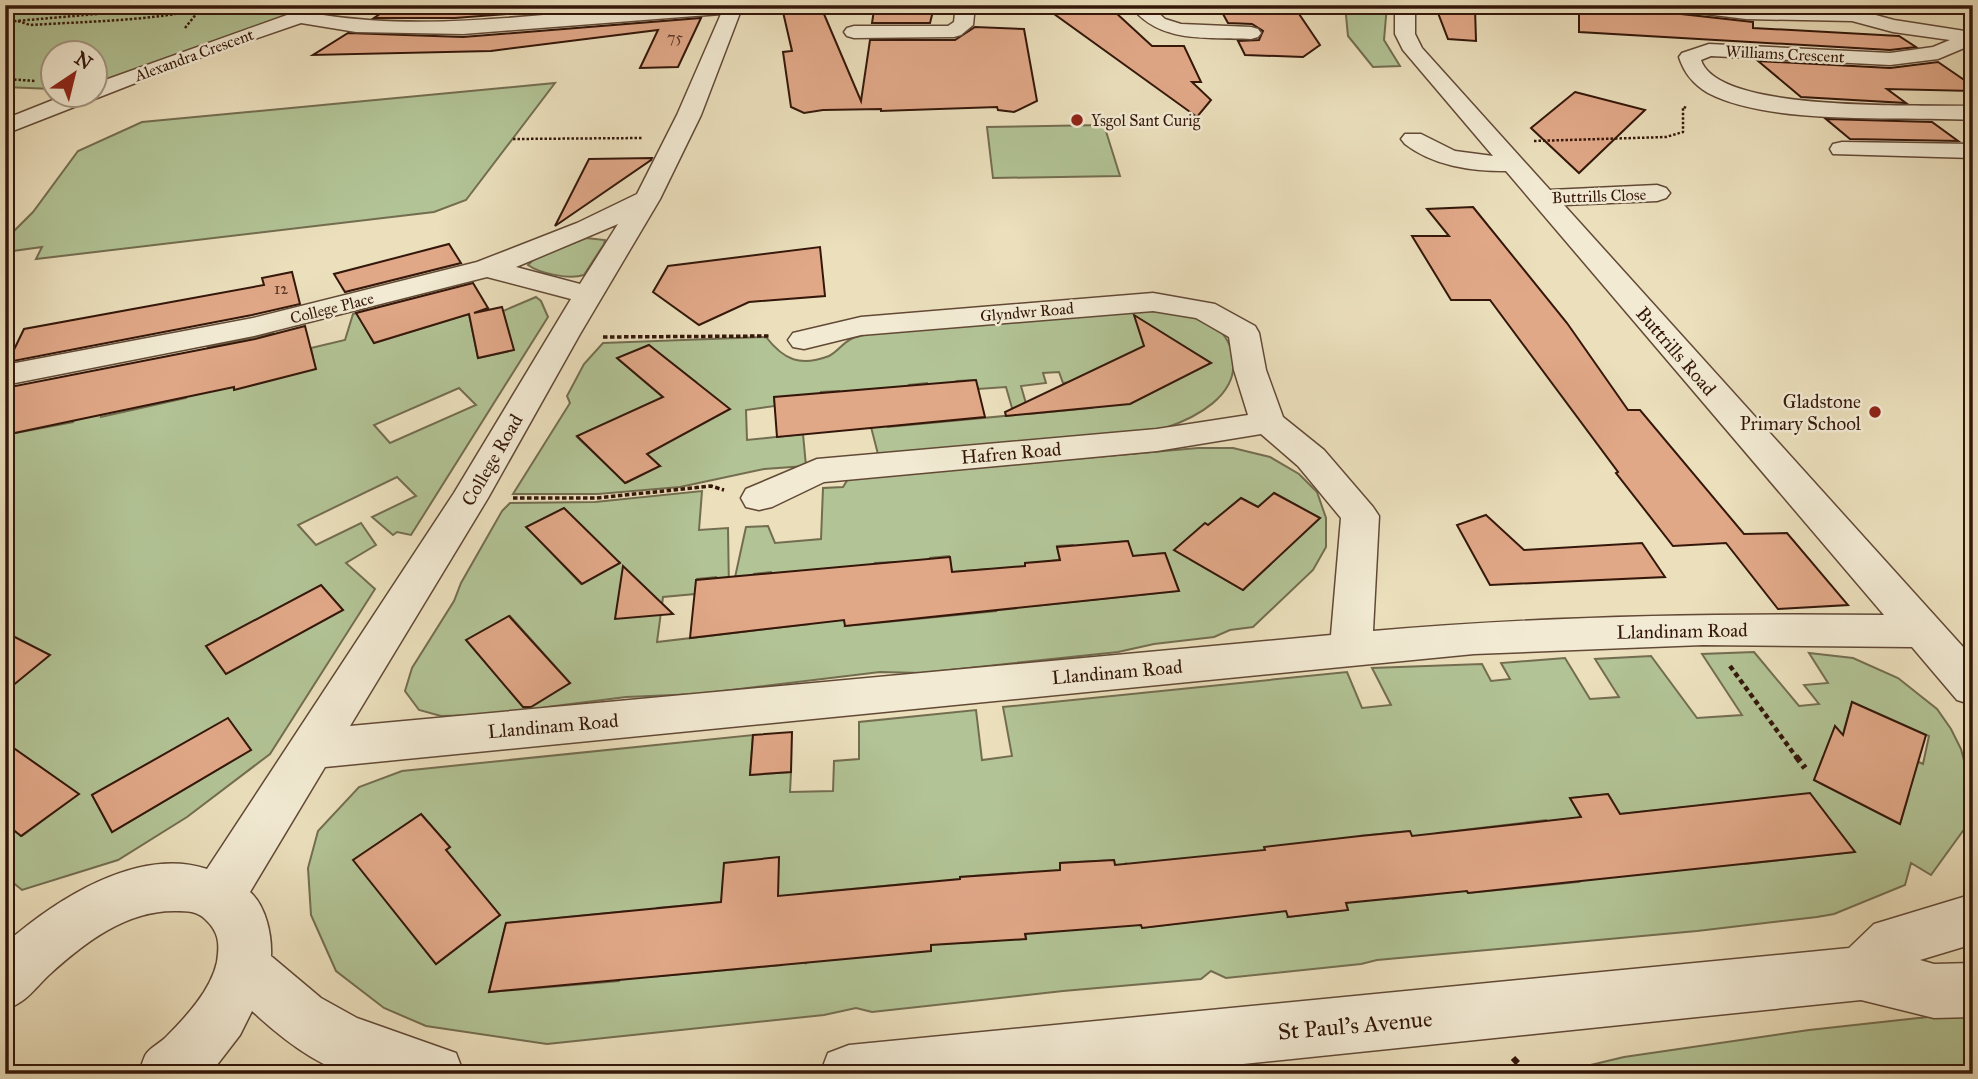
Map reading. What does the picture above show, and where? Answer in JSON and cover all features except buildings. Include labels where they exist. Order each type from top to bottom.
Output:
[{"type":"street","name":"Alexandra Crescent","points":[[108,86],[195,53],[304,18],[333,5]]},
{"type":"street","points":[[853,32],[947,33],[963,25],[966,5]]},
{"type":"street","points":[[1139,5],[1158,23],[1179,30],[1251,33]]},
{"type":"street","name":"Buttrills Road","points":[[1405,5],[1404,25],[1408,42],[1972,690]]},
{"type":"street","points":[[1681,5],[1746,13],[1847,16]]},
{"type":"street","points":[[1819,5],[1847,16],[1893,26],[1966,36]]},
{"type":"street","points":[[304,18],[331,24],[395,28],[478,26],[734,6]]},
{"type":"street","name":"College Road","points":[[218,897],[314,749],[470,498],[564,334],[647,199],[678,138],[734,6]]},
{"type":"street","name":"Williams Crescent","points":[[1966,36],[1962,42],[1938,53],[1890,58],[1709,50],[1689,57],[1695,72],[1720,89],[1764,102],[1810,109],[1969,116]]},
{"type":"street","points":[[22,97],[38,92]]},
{"type":"street","points":[[1713,111],[1741,96]]},
{"type":"street","name":"Alexandra Crescent","points":[[5,127],[53,108]]},
{"type":"street","points":[[1413,139],[1426,150],[1481,164],[1514,164]]},
{"type":"street","points":[[1842,149],[1973,151]]},
{"type":"street","name":"Buttrills Close","points":[[1542,198],[1657,193]]},
{"type":"street","name":"College Place","points":[[5,375],[254,327],[487,268],[587,229],[647,199]]},
{"type":"street","points":[[487,268],[589,295]]},
{"type":"street","name":"Glyndwr Road","points":[[804,340],[861,326],[1153,302],[1204,310],[1244,333],[1250,370],[1268,422]]},
{"type":"street","points":[[1268,422],[1311,458],[1360,516],[1351,649]]},
{"type":"street","name":"Hafren Road","points":[[759,498],[817,471],[1157,440],[1268,422]]},
{"type":"street","name":"Llandinam Road","points":[[314,749],[1474,638],[1703,629],[1922,631]]},
{"type":"street","points":[[10,966],[60,930],[103,905],[126,897],[148,890],[187,887],[218,897],[236,914],[245,937],[243,967],[230,1001],[207,1035],[167,1074]]},
{"type":"street","points":[[1861,973],[1893,942],[1953,927],[1973,919]]},
{"type":"street","points":[[243,967],[301,1018],[344,1042],[435,1074]]},
{"type":"street","name":"St Paul's Avenue","points":[[849,1074],[1444,1017],[1861,973],[1934,991],[1973,990]]},
{"type":"path","points":[[109,5],[123,10]]},
{"type":"path","points":[[115,19],[123,10],[140,5]]},
{"type":"path","points":[[5,22],[199,5]]},
{"type":"path","points":[[18,21],[30,25],[115,19],[197,12],[220,5]]},
{"type":"path","points":[[5,79],[38,86]]},
{"type":"path","points":[[1488,134],[1508,134],[1513,141],[1666,137],[1683,132],[1683,107],[1713,111]]},
{"type":"path","points":[[513,139],[678,138]]},
{"type":"path","points":[[564,334],[623,338],[762,335],[804,340]]},
{"type":"path","points":[[470,498],[597,498],[711,486],[759,498]]},
{"type":"path","points":[[1703,629],[1805,768]]},
{"type":"green space","points":[[5,5],[326,5],[108,79],[108,38],[38,38],[38,88],[5,87]]},
{"type":"green space","points":[[1345,5],[1387,5],[1384,40],[1400,66],[1373,67],[1348,36]]},
{"type":"green space","points":[[555,83],[466,200],[434,212],[36,259],[42,247],[5,252],[5,240],[33,212],[78,151],[142,122]]},
{"type":"green space","points":[[1104,125],[1120,176],[993,178],[987,127]]},
{"type":"green space","points":[[586,238],[605,240],[584,275],[554,275],[528,265],[534,259]]},
{"type":"green space","points":[[536,297],[541,301],[548,317],[411,535],[397,532],[393,535],[372,517],[416,496],[397,477],[298,525],[316,545],[361,523],[376,545],[346,563],[375,589],[270,754],[187,817],[118,860],[22,890],[5,876],[5,823],[22,836],[78,794],[5,742],[5,435],[73,422],[82,399],[106,395],[101,417],[186,398],[188,379],[203,375],[208,347],[273,333],[276,358],[315,368],[311,348],[345,340],[353,314],[367,310],[365,327],[374,343],[469,314],[478,358],[513,350],[503,311]],"holes":[[[459,388],[476,405],[390,443],[374,425]],[[321,586],[343,610],[226,674],[206,646]],[[228,719],[251,750],[112,832],[92,795]]]},
{"type":"green space","points":[[1152,307],[1189,314],[1214,325],[1230,347],[1233,371],[1222,394],[1212,403],[1189,418],[1165,428],[879,458],[871,427],[840,401],[839,391],[821,392],[822,402],[774,398],[775,406],[746,410],[747,440],[803,434],[806,466],[764,469],[680,487],[598,494],[513,494],[570,403],[567,396],[584,364],[603,343],[766,337],[786,356],[809,361],[829,356],[851,339],[899,326]],"holes":[[[1178,343],[1211,363],[1129,404],[1097,382]],[[649,345],[696,382],[664,398],[618,359]],[[1059,372],[1063,383],[1082,381],[1092,408],[1029,414],[1021,386],[1046,383],[1043,373]],[[975,380],[978,389],[1006,387],[1014,415],[888,427],[884,397],[910,394],[909,385],[927,383],[929,392],[957,381]],[[611,421],[660,466],[626,483],[577,437]]]},
{"type":"green space","points":[[1198,448],[1233,448],[1270,457],[1299,474],[1317,492],[1326,518],[1326,547],[1313,570],[1253,627],[1230,630],[1214,637],[1154,644],[1118,652],[921,673],[880,672],[698,694],[626,697],[547,707],[521,714],[441,716],[419,710],[405,691],[412,668],[454,601],[461,583],[502,511],[510,503],[595,502],[702,491],[699,530],[728,528],[729,591],[715,592],[716,577],[697,579],[695,594],[663,597],[657,642],[809,624],[807,590],[772,588],[771,572],[754,574],[754,588],[732,591],[746,527],[768,526],[775,543],[821,539],[823,488],[843,487],[848,479]],"holes":[[[1274,493],[1320,518],[1243,590],[1191,560],[1229,508],[1241,498],[1258,507]],[[527,527],[619,562],[581,584]],[[1127,541],[1133,556],[1165,553],[1179,591],[1034,606],[1025,564],[1060,560],[1057,546],[1073,545],[1077,558],[1108,543]],[[949,556],[952,572],[988,569],[996,611],[845,626],[876,578],[875,563],[895,562],[898,575],[931,572],[930,558]],[[510,616],[570,683],[526,710],[467,640]]]},
{"type":"green space","points":[[1754,652],[1799,706],[1819,704],[1804,685],[1828,683],[1809,653],[1853,658],[1898,678],[1937,709],[1961,749],[1971,787],[1964,817],[1965,828],[1931,875],[1911,863],[1905,885],[1834,914],[1817,917],[1697,931],[1377,960],[1226,978],[1211,971],[1201,979],[872,1012],[856,1008],[824,1015],[547,1044],[426,1026],[384,1008],[336,971],[311,915],[308,868],[318,831],[359,787],[402,771],[753,735],[750,775],[791,772],[790,792],[833,791],[834,761],[859,759],[859,722],[976,710],[982,760],[1012,756],[1003,707],[1347,672],[1362,708],[1391,705],[1372,668],[1482,664],[1491,681],[1510,679],[1501,663],[1565,658],[1590,699],[1619,697],[1595,659],[1651,656],[1697,718],[1742,715],[1702,654]],"holes":[[[1852,702],[1929,736],[1923,764],[1899,753],[1894,787],[1909,794],[1900,824],[1814,780],[1823,757],[1857,737],[1844,730]],[[1608,794],[1620,814],[1686,807],[1605,878],[1581,817],[1570,798]],[[1705,805],[1854,852],[1745,864]],[[421,814],[450,847],[430,861],[500,915],[436,964],[354,860]],[[1546,820],[1579,882],[1468,893],[1437,833]],[[1409,831],[1437,894],[1393,899],[1389,888],[1342,893],[1348,910],[1288,917],[1360,836]],[[1114,860],[1125,926],[1024,920],[1026,938],[965,943],[960,877],[1012,873],[1062,880],[1060,863]],[[1127,864],[1203,920],[1142,928]],[[927,882],[806,963],[808,893]],[[784,897],[782,965],[650,977],[657,908]],[[629,911],[619,981],[489,992],[506,923]]]},
{"type":"green space","points":[[1973,1012],[1973,1074],[1553,1074],[1624,1057],[1809,1030]]},
{"type":"place","name":"Ysgol Sant Curig","points":[[1077,120]]},
{"type":"place","name":"Gladstone Primary School","points":[[1875,412]]}]
